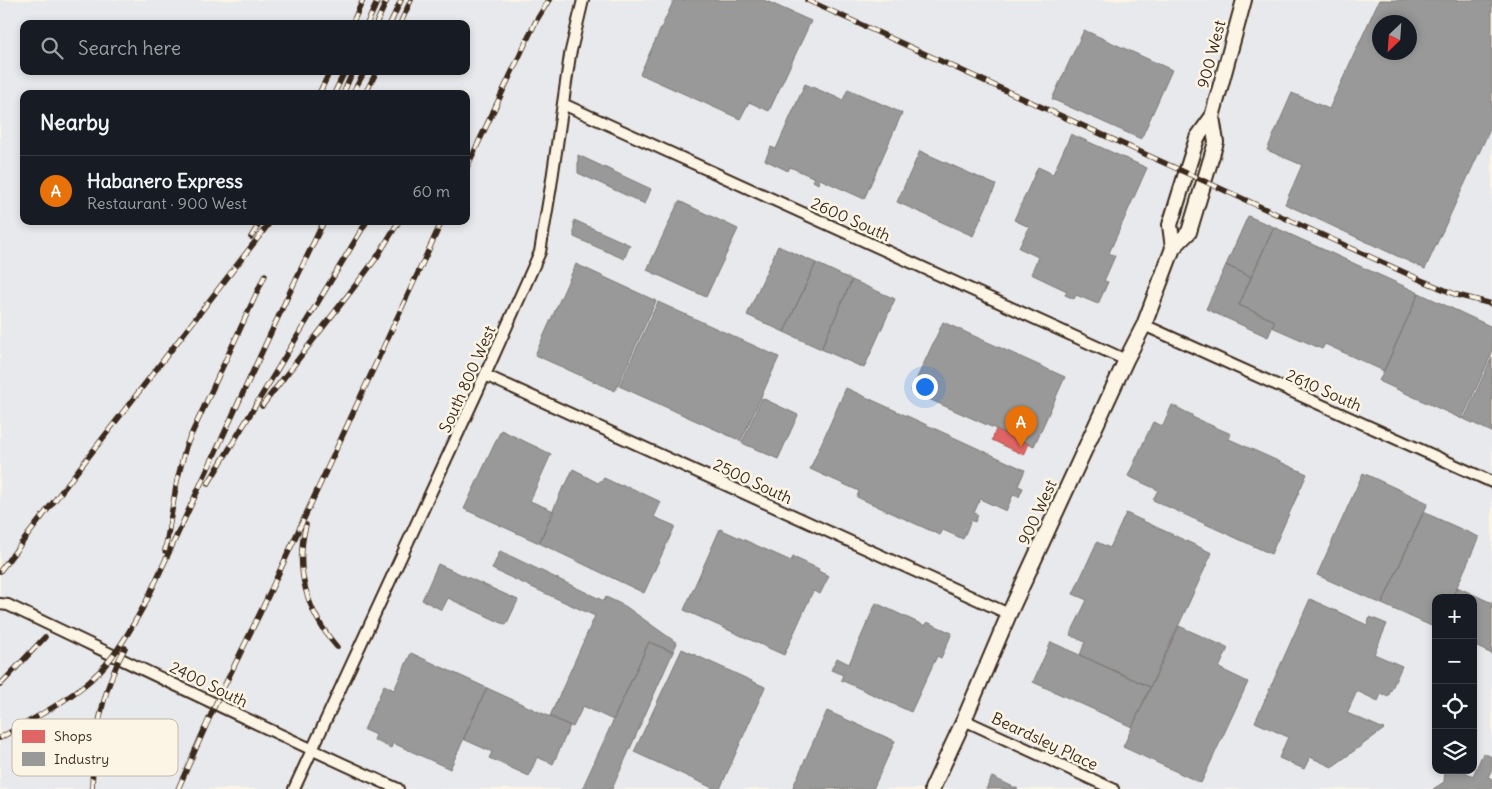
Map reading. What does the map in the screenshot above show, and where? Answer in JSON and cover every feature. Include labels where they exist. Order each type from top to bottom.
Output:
[{"type":"main road","name":"900 West","points":[[1173,248],[1170,225],[1197,138],[1212,117],[1244,0]]},
{"type":"main road","name":"900 West","points":[[932,789],[964,720],[1009,614],[1144,325],[1173,248],[1189,232],[1216,142],[1212,117]]},
{"type":"street","name":"South 800 West","points":[[294,789],[485,376],[540,252],[570,55],[583,0]]},
{"type":"street","name":"2600 South","points":[[563,104],[1126,360]]},
{"type":"street","name":"2610 South","points":[[1144,325],[1492,482]]},
{"type":"street","name":"2500 South","points":[[485,376],[1009,614]]},
{"type":"street","name":"2400 South","points":[[4,604],[398,789]]},
{"type":"street","name":"Beardsley Place","points":[[964,720],[1113,789]]},
{"type":"shaded area","points":[[0,0],[1492,0],[1492,789],[0,789]]},
{"type":"building: Shops","points":[[996,429],[1029,444],[1024,455],[992,440]]},
{"type":"building: Industry","points":[[674,0],[764,0],[811,21],[769,111],[749,102],[740,119],[640,74]]},
{"type":"building: Industry","points":[[1379,0],[1492,0],[1492,125],[1425,269],[1285,204],[1302,165],[1267,150],[1292,93],[1329,109],[1372,15],[1372,60],[1417,60],[1417,15],[1372,15]]},
{"type":"building: Industry","points":[[1084,30],[1172,70],[1141,139],[1052,99]]},
{"type":"building: Industry","points":[[805,84],[843,100],[848,89],[902,113],[864,199],[820,179],[818,184],[813,181],[815,178],[790,167],[788,171],[765,160],[771,147],[776,149]]},
{"type":"building: Industry","points":[[1071,134],[1147,168],[1109,253],[1115,256],[1104,281],[1108,282],[1098,304],[1076,295],[1074,299],[1065,295],[1067,291],[1031,274],[1038,257],[1019,248],[1029,227],[1014,220],[1038,167],[1053,174]]},
{"type":"building: Industry","points":[[920,151],[996,185],[973,236],[897,202]]},
{"type":"building: Industry","points":[[578,155],[651,189],[645,204],[578,173]]},
{"type":"building: Industry","points":[[679,201],[738,229],[706,297],[647,270]]},
{"type":"building: Industry","points":[[1248,216],[1274,227],[1251,277],[1226,265]]},
{"type":"building: Industry","points":[[574,220],[630,245],[624,259],[574,237]]},
{"type":"building: Industry","points":[[1274,227],[1419,293],[1384,371],[1325,344],[1322,349],[1272,327],[1275,321],[1239,305]]},
{"type":"building: Industry","points":[[778,246],[816,263],[784,332],[747,315]]},
{"type":"building: Industry","points":[[816,263],[852,280],[821,349],[784,332]]},
{"type":"building: Industry","points":[[576,264],[656,301],[615,391],[535,355]]},
{"type":"building: Industry","points":[[1226,265],[1251,277],[1239,305],[1275,321],[1268,337],[1206,309]]},
{"type":"building: Industry","points":[[852,280],[895,299],[864,368],[821,349]]},
{"type":"building: Industry","points":[[1419,293],[1492,327],[1492,353],[1462,419],[1379,381]]},
{"type":"building: Industry","points":[[658,302],[779,357],[741,441],[619,386]]},
{"type":"building: Industry","points":[[943,322],[1065,377],[1034,446],[911,391]]},
{"type":"building: Industry","points":[[1492,357],[1492,432],[1464,419]]},
{"type":"building: Industry","points":[[846,388],[1025,470],[1018,486],[1023,488],[1019,497],[1013,495],[1006,511],[980,499],[974,513],[978,515],[975,522],[971,520],[963,539],[943,530],[940,535],[857,497],[859,491],[810,469]]},
{"type":"building: Industry","points":[[762,398],[798,415],[778,459],[742,443]]},
{"type":"building: Industry","points":[[1172,405],[1192,415],[1192,417],[1231,434],[1229,439],[1307,474],[1271,554],[1153,500],[1158,490],[1128,476],[1153,422],[1163,426]]},
{"type":"building: Industry","points":[[501,430],[551,454],[530,501],[554,511],[539,543],[464,509]]},
{"type":"building: Industry","points":[[573,469],[598,483],[604,478],[627,488],[627,486],[661,502],[654,517],[675,526],[644,593],[539,543],[563,487],[565,487]]},
{"type":"building: Industry","points":[[1363,473],[1428,503],[1382,604],[1317,575]]},
{"type":"building: Industry","points":[[1423,512],[1479,537],[1454,594],[1432,594],[1432,626],[1382,604]]},
{"type":"building: Industry","points":[[1126,513],[1212,553],[1150,687],[1080,655],[1085,642],[1070,635],[1087,600],[1073,594],[1097,542],[1110,548]]},
{"type":"building: Industry","points":[[720,529],[791,561],[793,557],[819,569],[818,571],[829,576],[820,594],[813,591],[784,655],[684,610]]},
{"type":"building: Industry","points":[[500,551],[604,601],[606,597],[625,606],[677,643],[673,652],[649,642],[613,720],[583,706],[573,727],[550,716],[595,616],[492,569]]},
{"type":"building: Industry","points":[[438,564],[518,600],[506,625],[448,598],[442,610],[422,600]]},
{"type":"building: Industry","points":[[1457,587],[1472,594],[1454,594]]},
{"type":"building: Industry","points":[[1477,596],[1492,603],[1492,654],[1477,647]]},
{"type":"building: Industry","points":[[1310,599],[1367,625],[1370,617],[1387,624],[1374,654],[1402,666],[1388,697],[1381,694],[1378,701],[1357,691],[1347,713],[1384,729],[1332,767],[1310,757],[1304,769],[1279,758],[1288,737],[1255,722]]},
{"type":"building: Industry","points":[[876,603],[925,626],[927,622],[952,633],[941,658],[937,656],[911,712],[841,680],[843,675],[831,670],[837,658],[849,664]]},
{"type":"building: Industry","points":[[1179,626],[1228,648],[1219,668],[1248,682],[1201,783],[1123,747]]},
{"type":"building: Industry","points":[[649,642],[673,652],[612,789],[582,789]]},
{"type":"building: Industry","points":[[1051,642],[1150,687],[1132,727],[1033,682]]},
{"type":"building: Industry","points":[[682,649],[765,687],[720,789],[715,789],[634,752]]},
{"type":"building: Industry","points":[[411,653],[487,688],[450,769],[393,743],[391,748],[374,740],[376,735],[364,730],[384,685],[394,690]]},
{"type":"building: Industry","points":[[487,688],[570,726],[553,764],[537,757],[529,776],[489,758],[492,752],[463,739]]},
{"type":"building: Industry","points":[[827,711],[895,741],[873,789],[792,789]]},
{"type":"building: Industry","points":[[1483,753],[1492,757],[1492,769],[1488,777],[1492,779],[1492,789],[1433,789],[1444,782],[1445,774],[1469,774],[1473,776],[1477,774],[1477,767]]},
{"type":"building: Industry","points":[[992,777],[1018,789],[986,789]]},
{"type":"railway","points":[[354,20],[363,0]]},
{"type":"railway","points":[[369,20],[378,0]]},
{"type":"railway","points":[[378,20],[387,0]]},
{"type":"railway","points":[[392,20],[401,0]]},
{"type":"railway","points":[[402,20],[411,0]]},
{"type":"railway","points":[[470,161],[536,21],[549,0]]},
{"type":"railway","points":[[807,0],[1421,280],[1457,295],[1492,304]]},
{"type":"railway","points":[[321,90],[328,75]]},
{"type":"railway","points":[[336,90],[343,75]]},
{"type":"railway","points":[[345,90],[351,75]]},
{"type":"railway","points":[[354,90],[363,75]]},
{"type":"railway","points":[[367,90],[375,75]]},
{"type":"railway","points":[[251,237],[258,225]]},
{"type":"railway","points":[[0,571],[268,225]]},
{"type":"railway","points":[[33,719],[52,708],[88,682],[113,656],[125,638],[146,602],[322,225]]},
{"type":"railway","points":[[208,484],[365,225]]},
{"type":"railway","points":[[262,406],[377,257],[397,225]]},
{"type":"railway","points":[[178,789],[216,703],[263,607],[440,225]]},
{"type":"railway","points":[[165,551],[177,481],[186,446],[265,275]]},
{"type":"railway","points":[[306,525],[302,558],[306,590],[318,620],[337,647]]},
{"type":"railway","points":[[0,685],[45,637]]},
{"type":"railway","points":[[100,719],[110,681],[125,648]]},
{"type":"railway","points":[[0,738],[12,731]]},
{"type":"railway","points":[[92,789],[93,776]]},
{"type":"place","name":"Habanero Express","points":[[1021,447]]}]
